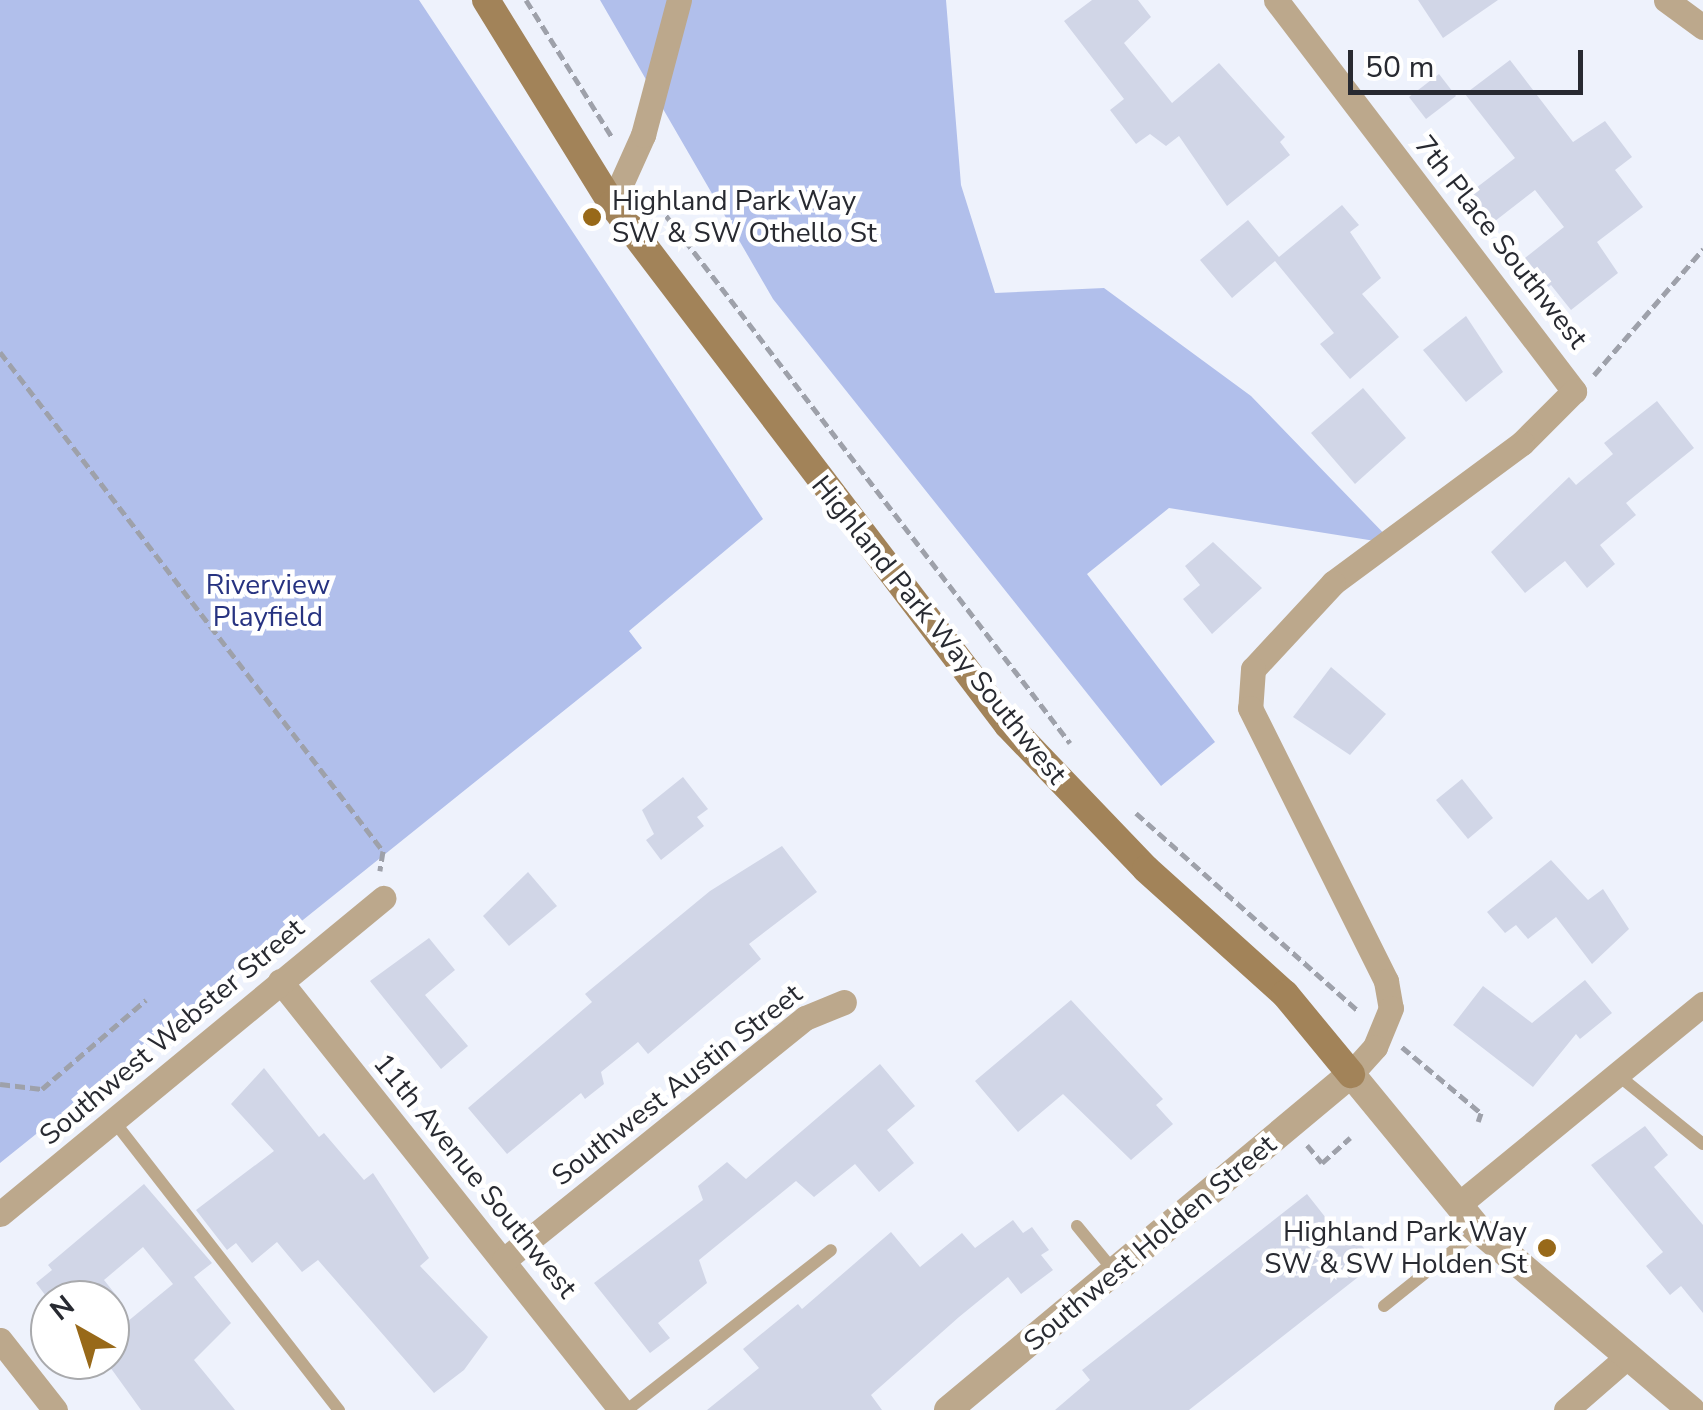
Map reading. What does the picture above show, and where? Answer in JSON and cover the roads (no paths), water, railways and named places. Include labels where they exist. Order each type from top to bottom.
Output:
[{"type":"main road","name":"Highland Park Way Southwest","points":[[486,0],[612,204],[1008,725],[1146,869],[1284,994],[1352,1074]]},
{"type":"street","points":[[612,204],[630,164],[679,0]]},
{"type":"street","name":"7th Place Southwest","points":[[1276,0],[1579,379],[1572,398],[1522,444],[1333,583],[1253,670],[1250,708],[1386,981],[1392,1008],[1375,1047],[1352,1074]]},
{"type":"street","points":[[1666,0],[1703,28]]},
{"type":"street","name":"Southwest Webster Street","points":[[2,1210],[383,898]]},
{"type":"street","name":"11th Avenue Southwest","points":[[280,982],[624,1410]]},
{"type":"street","name":"Southwest Austin Street","points":[[504,1260],[804,1018],[844,1002]]},
{"type":"street","points":[[1458,1206],[1703,1004]]},
{"type":"street","name":"Highland Park Way Southwest","points":[[1352,1074],[1480,1230],[1692,1410]]},
{"type":"street","name":"Southwest Holden Street","points":[[948,1410],[1352,1074]]},
{"type":"street","points":[[0,1340],[56,1410]]},
{"type":"street","points":[[1566,1410],[1627,1357]]},
{"type":"lane","points":[[1619,1076],[1703,1144]]},
{"type":"lane","points":[[112,1120],[339,1410]]},
{"type":"lane","points":[[1076,1226],[1116,1273]]},
{"type":"lane","points":[[1384,1306],[1480,1230]]},
{"type":"lane","points":[[624,1410],[684,1371],[831,1250]]},
{"type":"place","name":"Highland Park Way SW & SW Othello St","points":[[592,217]]},
{"type":"place","name":"Highland Park Way SW & SW Holden St","points":[[1547,1248]]},
{"type":"park label","name":"Riverview Playfield","points":[[268,601]]}]
